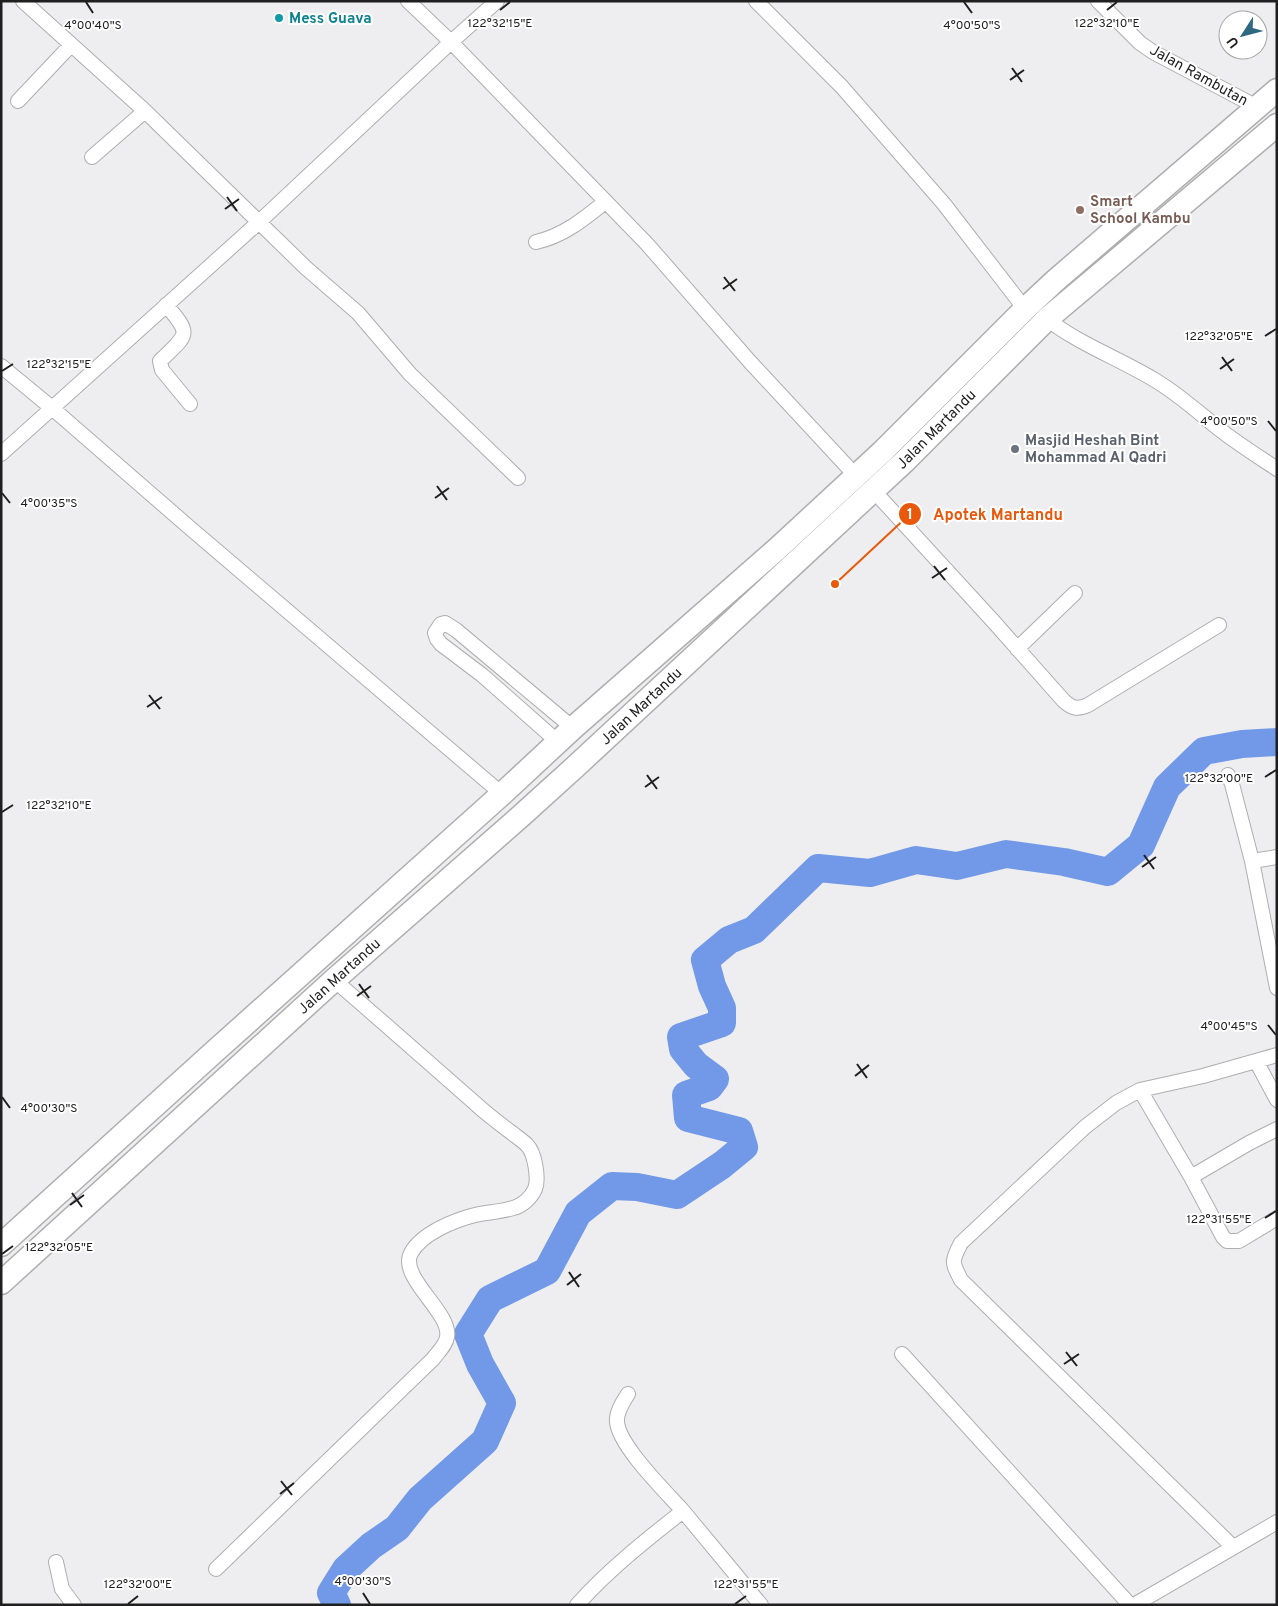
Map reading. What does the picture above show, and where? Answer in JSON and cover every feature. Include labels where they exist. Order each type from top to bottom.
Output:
[{"type":"highway","name":"Jalan Martandu","points":[[864,483],[882,452],[1024,309],[1277,90]]},
{"type":"highway","name":"Jalan Martandu","points":[[1,1283],[334,980],[522,815],[784,557],[864,483],[905,461],[1047,319],[1277,124]]},
{"type":"highway","name":"Jalan Martandu","points":[[1,1245],[502,794],[565,735],[784,557]]},
{"type":"street","points":[[23,1],[145,111],[306,268],[358,313],[410,374],[518,478]]},
{"type":"street","points":[[408,1],[451,42],[647,244],[751,363],[1069,706],[1076,708],[1088,706],[1219,625]]},
{"type":"street","points":[[1,454],[260,222],[497,1]]},
{"type":"street","points":[[756,1],[842,87],[944,204],[1024,309]]},
{"type":"street","name":"Jalan Rambutan","points":[[1098,1],[1140,42],[1153,52],[1257,107]]},
{"type":"street","points":[[18,101],[71,45]]},
{"type":"street","points":[[92,157],[145,111]]},
{"type":"street","points":[[536,242],[548,239],[577,224],[605,202]]},
{"type":"street","points":[[166,305],[182,324],[184,333],[182,339],[160,361],[162,370],[190,404]]},
{"type":"street","points":[[1047,319],[1063,332],[1154,380],[1177,395],[1224,433],[1277,469]]},
{"type":"street","points":[[1,366],[502,794]]},
{"type":"street","points":[[1017,649],[1075,593]]},
{"type":"street","points":[[446,623],[456,630],[565,735],[442,644],[436,635],[441,624],[446,623]]},
{"type":"street","points":[[1228,775],[1252,862],[1277,988]]},
{"type":"street","points":[[1252,862],[1277,857]]},
{"type":"street","points":[[216,1569],[433,1359],[443,1345],[448,1336],[445,1324],[434,1304],[415,1280],[410,1265],[410,1254],[417,1245],[435,1231],[456,1221],[513,1208],[522,1204],[536,1187],[536,1168],[527,1145],[490,1116],[334,980]]},
{"type":"street","points":[[1233,1547],[962,1280],[953,1264],[954,1256],[961,1243],[1085,1127],[1116,1102],[1140,1090],[1203,1076],[1277,1055]]},
{"type":"street","points":[[1256,1061],[1277,1100]]},
{"type":"street","points":[[1140,1090],[1227,1241],[1239,1241],[1277,1218]]},
{"type":"street","points":[[1191,1177],[1277,1129]]},
{"type":"street","points":[[902,1354],[1132,1605],[1277,1522]]},
{"type":"street","points":[[628,1394],[619,1410],[616,1421],[620,1432],[634,1455],[762,1605]]},
{"type":"street","points":[[577,1605],[588,1592],[639,1546],[683,1511]]},
{"type":"street","points":[[56,1562],[62,1588],[74,1605]]},
{"type":"waterway","points":[[337,1605],[331,1593],[346,1569],[371,1546],[397,1528],[420,1499],[485,1441],[502,1403],[480,1364],[468,1334],[490,1299],[547,1271],[578,1213],[612,1186],[637,1187],[677,1195],[722,1165],[744,1147],[739,1131],[688,1118],[686,1095],[709,1087],[715,1079],[696,1065],[683,1049],[681,1037],[722,1023],[722,1008],[712,986],[705,960],[729,940],[754,930],[818,868],[870,873],[916,860],[957,866],[1006,854],[1064,862],[1108,872],[1141,845],[1167,787],[1204,751],[1242,744],[1277,742]]},
{"type":"place","name":"Mess Guava","points":[[279,18]]},
{"type":"place","name":"Smart School Kambu","points":[[1080,210]]},
{"type":"place","name":"Masjid Heshah Bint Mohammad Al Qadri","points":[[1015,449]]},
{"type":"place","name":"Apotek Martandu","points":[[835,584]]}]
